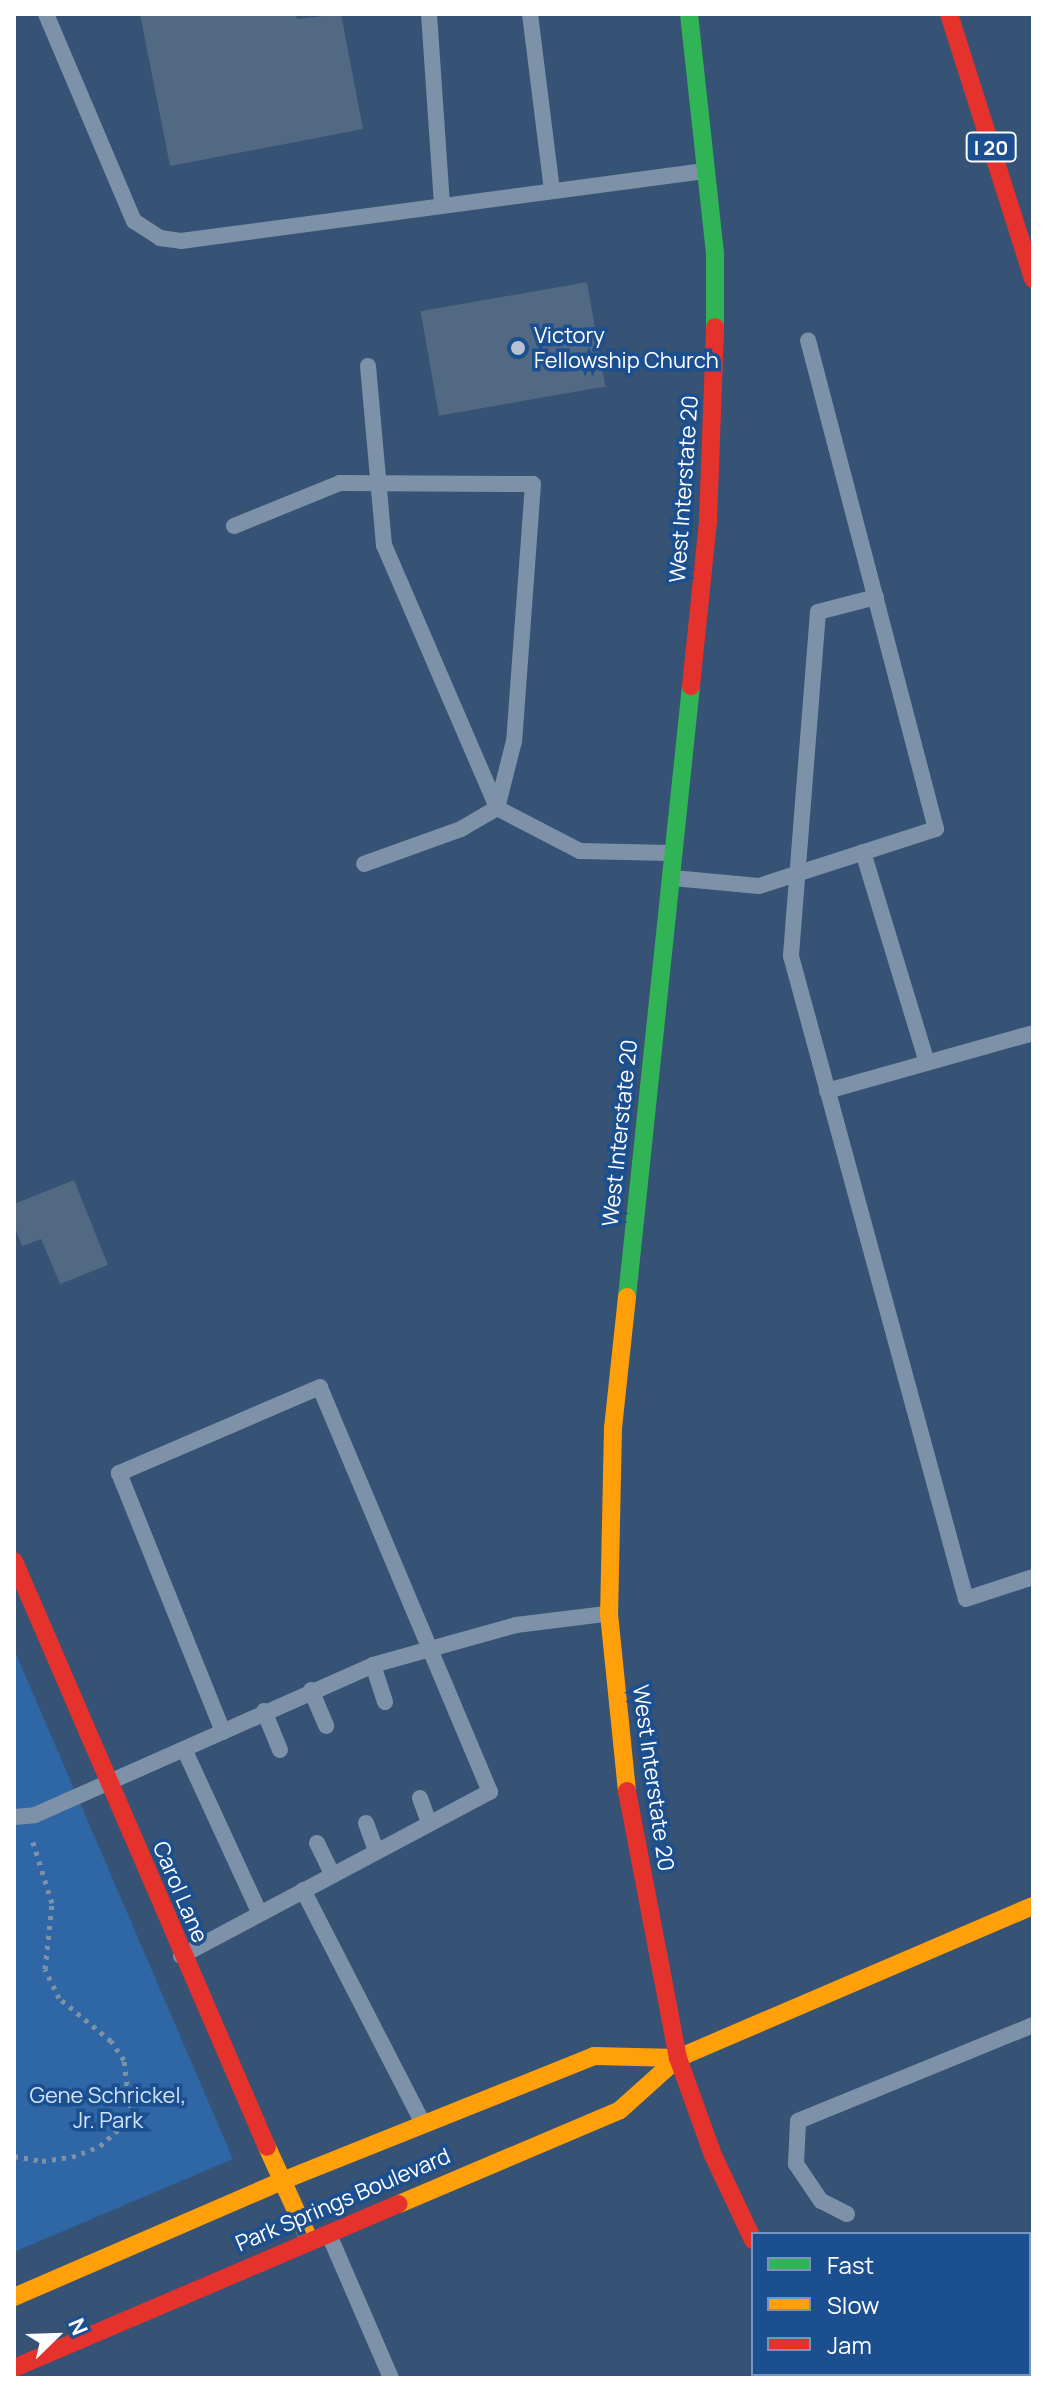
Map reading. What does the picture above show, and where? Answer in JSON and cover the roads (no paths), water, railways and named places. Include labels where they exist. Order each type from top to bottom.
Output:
[{"type":"main road","name":"West Interstate 20","points":[[689,14],[715,255],[715,413],[674,853],[613,1427],[609,1614],[629,1813],[678,2058],[713,2155],[751,2236]]},
{"type":"main road","name":"I 20","points":[[949,14],[1033,279]]},
{"type":"main road","name":"Carol Lane","points":[[14,1561],[21,1595],[109,1782],[181,1956],[309,2239]]},
{"type":"main road","name":"Park Springs Boulevard","points":[[14,2368],[309,2239],[620,2110],[678,2058],[1033,1906]]},
{"type":"main road","name":"Park Springs Boulevard","points":[[14,2297],[282,2181],[594,2056],[678,2058]]},
{"type":"lane","points":[[46,14],[134,221],[160,238],[181,241],[706,171]]},
{"type":"lane","points":[[429,14],[442,206]]},
{"type":"lane","points":[[530,14],[552,191]]},
{"type":"lane","points":[[671,877],[759,886],[936,829],[808,340]]},
{"type":"lane","points":[[368,366],[384,545],[497,808],[580,851],[674,853]]},
{"type":"lane","points":[[234,526],[340,483],[380,487],[533,484],[514,741],[497,808],[461,829],[364,864]]},
{"type":"lane","points":[[876,597],[818,612],[791,956],[966,1599],[1033,1577]]},
{"type":"lane","points":[[863,852],[927,1063]]},
{"type":"lane","points":[[827,1091],[1033,1033]]},
{"type":"lane","points":[[181,1956],[490,1792],[433,1646],[320,1387],[119,1473],[223,1732]]},
{"type":"lane","points":[[19,1817],[185,1751],[264,1711],[373,1665],[516,1625],[609,1614]]},
{"type":"lane","points":[[373,1665],[385,1702]]},
{"type":"lane","points":[[311,1690],[326,1726]]},
{"type":"lane","points":[[264,1711],[280,1750]]},
{"type":"lane","points":[[185,1751],[260,1914]]},
{"type":"lane","points":[[420,1798],[429,1823]]},
{"type":"lane","points":[[366,1823],[376,1851]]},
{"type":"lane","points":[[317,1843],[332,1874]]},
{"type":"lane","points":[[303,1890],[424,2126]]},
{"type":"lane","points":[[847,2214],[821,2201],[796,2164],[798,2121],[1033,2025]]},
{"type":"lane","points":[[328,2232],[391,2378]]},
{"type":"place","name":"Victory Fellowship Church","points":[[518,348]]},
{"type":"park label","name":"Gene Schrickel, Jr. Park","points":[[108,2108]]}]
